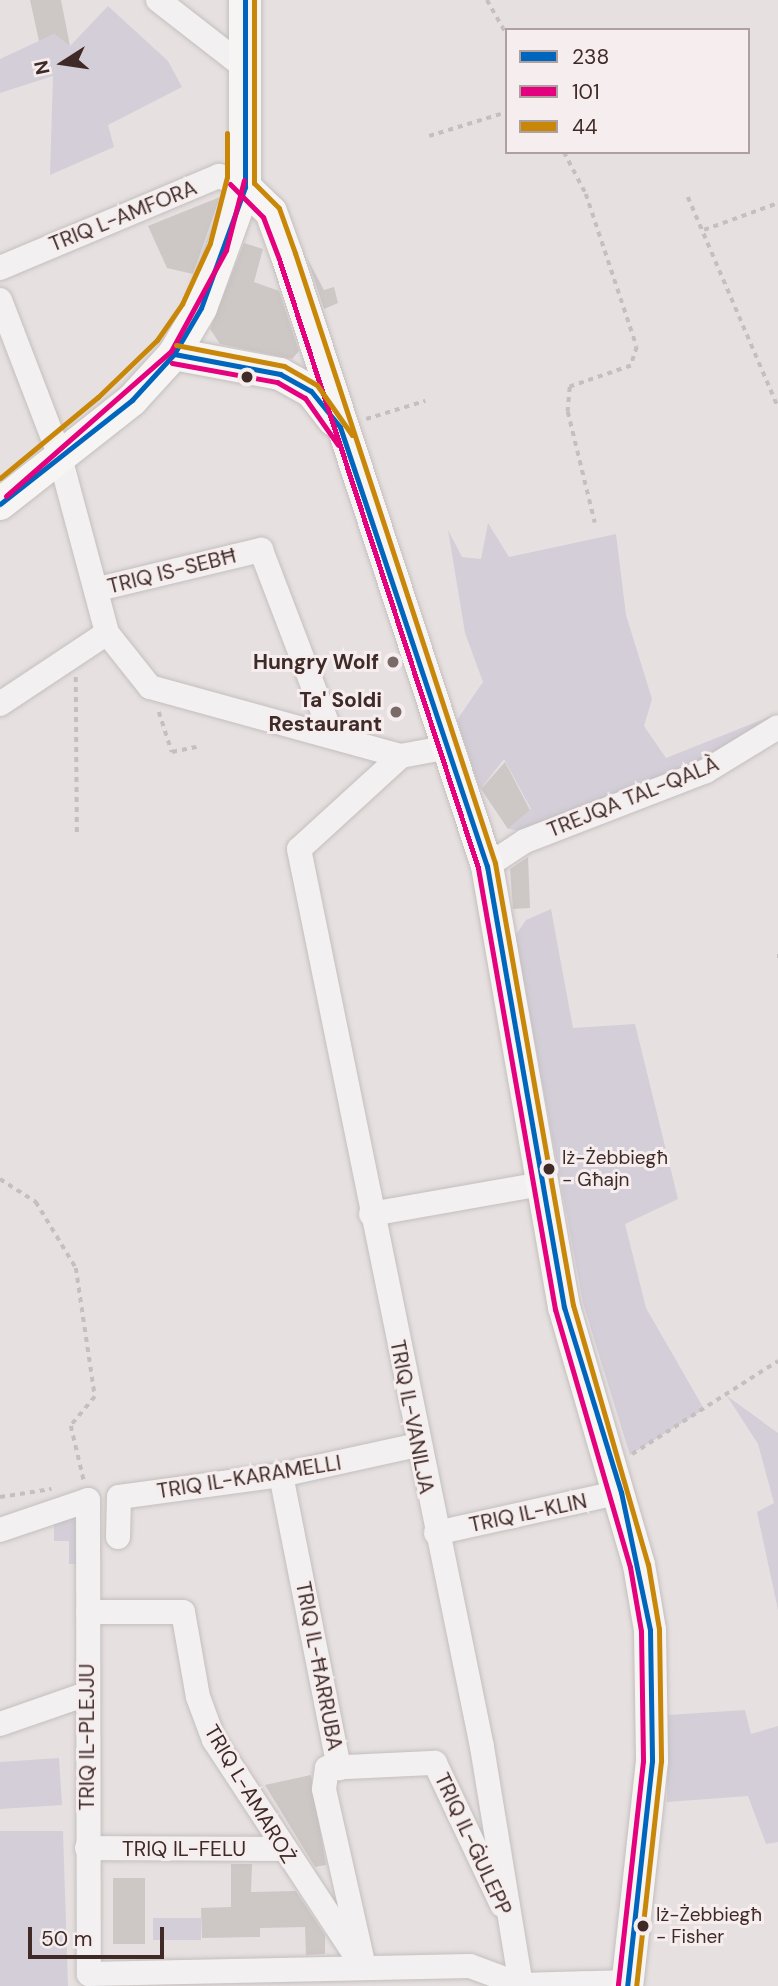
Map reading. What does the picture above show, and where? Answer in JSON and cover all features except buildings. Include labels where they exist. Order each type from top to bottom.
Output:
[{"type":"main road","points":[[0,504],[58,453],[164,346],[190,308],[218,246],[241,183],[232,0]]},
{"type":"main road","points":[[0,489],[109,423],[174,354],[213,283],[241,183],[245,0]]},
{"type":"main road","points":[[241,183],[271,212],[487,866],[564,1307],[617,1479],[650,1630],[652,1748],[628,1984]]},
{"type":"main road","points":[[280,374],[302,367],[314,341]]},
{"type":"main road","points":[[174,354],[280,374],[311,391],[340,427]]},
{"type":"street","points":[[158,0],[235,60]]},
{"type":"street","name":"TRIQ L-AMFORA","points":[[0,268],[219,176],[241,183]]},
{"type":"street","points":[[0,300],[58,453],[98,589],[107,633],[150,687],[331,733],[401,757],[449,747]]},
{"type":"street","name":"TRIQ IS-SEBĦ","points":[[98,589],[261,550],[331,733]]},
{"type":"street","points":[[0,704],[107,633]]},
{"type":"street","name":"TREJQA TAL-QALÀ","points":[[487,866],[525,841],[706,771],[778,727]]},
{"type":"street","name":"TRIQ IL-VANILJA","points":[[401,757],[299,849],[516,1935],[521,1985]]},
{"type":"street","points":[[371,1214],[542,1184]]},
{"type":"street","name":"TRIQ IL-KARAMELLI","points":[[118,1537],[119,1497],[281,1475],[418,1445]]},
{"type":"street","name":"TRIQ IL-ĦARRUBA","points":[[281,1475],[339,1768],[327,1768],[324,1789],[364,1967]]},
{"type":"street","name":"TRIQ IL-KLIN","points":[[436,1533],[617,1479]]},
{"type":"street","points":[[0,1530],[88,1500]]},
{"type":"street","name":"TRIQ IL-PLEJJU","points":[[88,1500],[86,1695],[89,1974],[174,1979]]},
{"type":"street","name":"TRIQ L-AMAROŻ","points":[[88,1612],[183,1612],[204,1717],[280,1849],[364,1967]]},
{"type":"street","points":[[0,1724],[86,1695]]},
{"type":"street","name":"TRIQ IL-ĠULEPP","points":[[339,1768],[435,1763],[516,1935]]},
{"type":"street","name":"TRIQ IL-FELU","points":[[87,1848],[280,1849]]},
{"type":"street","points":[[174,1979],[364,1967],[470,1976],[521,1985],[628,1984]]},
{"type":"path","points":[[487,0],[505,32]]},
{"type":"path","points":[[429,136],[505,113]]},
{"type":"path","points":[[565,154],[586,194],[637,347],[631,366],[570,387],[568,412],[595,523]]},
{"type":"path","points":[[688,197],[778,407]]},
{"type":"path","points":[[704,230],[778,203]]},
{"type":"path","points":[[340,427],[425,401]]},
{"type":"path","points":[[76,654],[76,833]]},
{"type":"path","points":[[150,687],[172,752],[201,746]]},
{"type":"path","points":[[0,1179],[36,1202],[76,1268],[95,1397],[71,1426],[88,1500]]},
{"type":"path","points":[[617,1479],[778,1361]]},
{"type":"shaded area","points":[[108,6],[168,61],[182,87],[108,125],[114,147],[50,175],[53,76],[0,93],[0,59],[54,34],[70,46]]},
{"type":"shaded area","points":[[488,523],[509,557],[616,534],[626,615],[652,699],[644,726],[666,758],[774,715],[723,752],[529,832],[508,829],[531,809],[504,759],[480,790],[457,720],[483,682],[465,633],[448,530],[462,557],[481,559]]},
{"type":"shaded area","points":[[551,909],[573,1028],[635,1024],[678,1199],[625,1224],[646,1308],[704,1409],[630,1455],[583,1303],[515,936],[526,920]]},
{"type":"shaded area","points":[[727,1396],[778,1433],[778,1610],[757,1512],[774,1503],[758,1444]]},
{"type":"shaded area","points":[[75,1511],[76,1564],[69,1564],[69,1541],[54,1541],[54,1519]]},
{"type":"shaded area","points":[[745,1710],[751,1734],[778,1726],[778,1842],[766,1844],[748,1796],[667,1802],[668,1715]]},
{"type":"shaded area","points":[[59,1758],[62,1805],[0,1809],[0,1762]]},
{"type":"shaded area","points":[[0,1831],[63,1831],[68,1986],[0,1986]]},
{"type":"shaded area","points":[[153,1918],[201,1918],[201,1940],[153,1940]]},
{"type":"transit line","name":"238","points":[[0,504],[132,400],[174,354],[201,308],[245,187],[245,0]]},
{"type":"transit line","name":"44","points":[[254,0],[254,183],[279,208],[295,253],[495,863],[573,1305],[648,1564],[659,1629],[661,1761],[636,1986]]},
{"type":"transit line","name":"44","points":[[0,478],[98,397],[157,340],[182,304],[210,243],[227,177],[227,133]]},
{"type":"transit line","name":"101","points":[[6,496],[171,351],[226,250],[244,180]]},
{"type":"transit line","name":"101","points":[[230,184],[263,217],[279,259],[478,868],[555,1309],[630,1567],[641,1631],[643,1761],[618,1985]]},
{"type":"transit line","name":"44","points":[[176,345],[284,366],[317,385],[352,435]]},
{"type":"transit line","name":"238","points":[[174,354],[280,374],[311,391],[340,427],[487,866],[564,1307],[621,1492],[650,1630],[652,1761],[627,1986]]},
{"type":"transit line","name":"101","points":[[172,363],[277,382],[305,398],[338,445]]},
{"type":"place","name":"Hungry Wolf","points":[[393,662]]},
{"type":"place","name":"Ta' Soldi Restaurant","points":[[396,712]]},
{"type":"place","name":"Iż-Żebbiegħ - Għajn","points":[[549,1169]]},
{"type":"place","name":"Iż-Żebbiegħ - Fisher","points":[[643,1926]]}]
